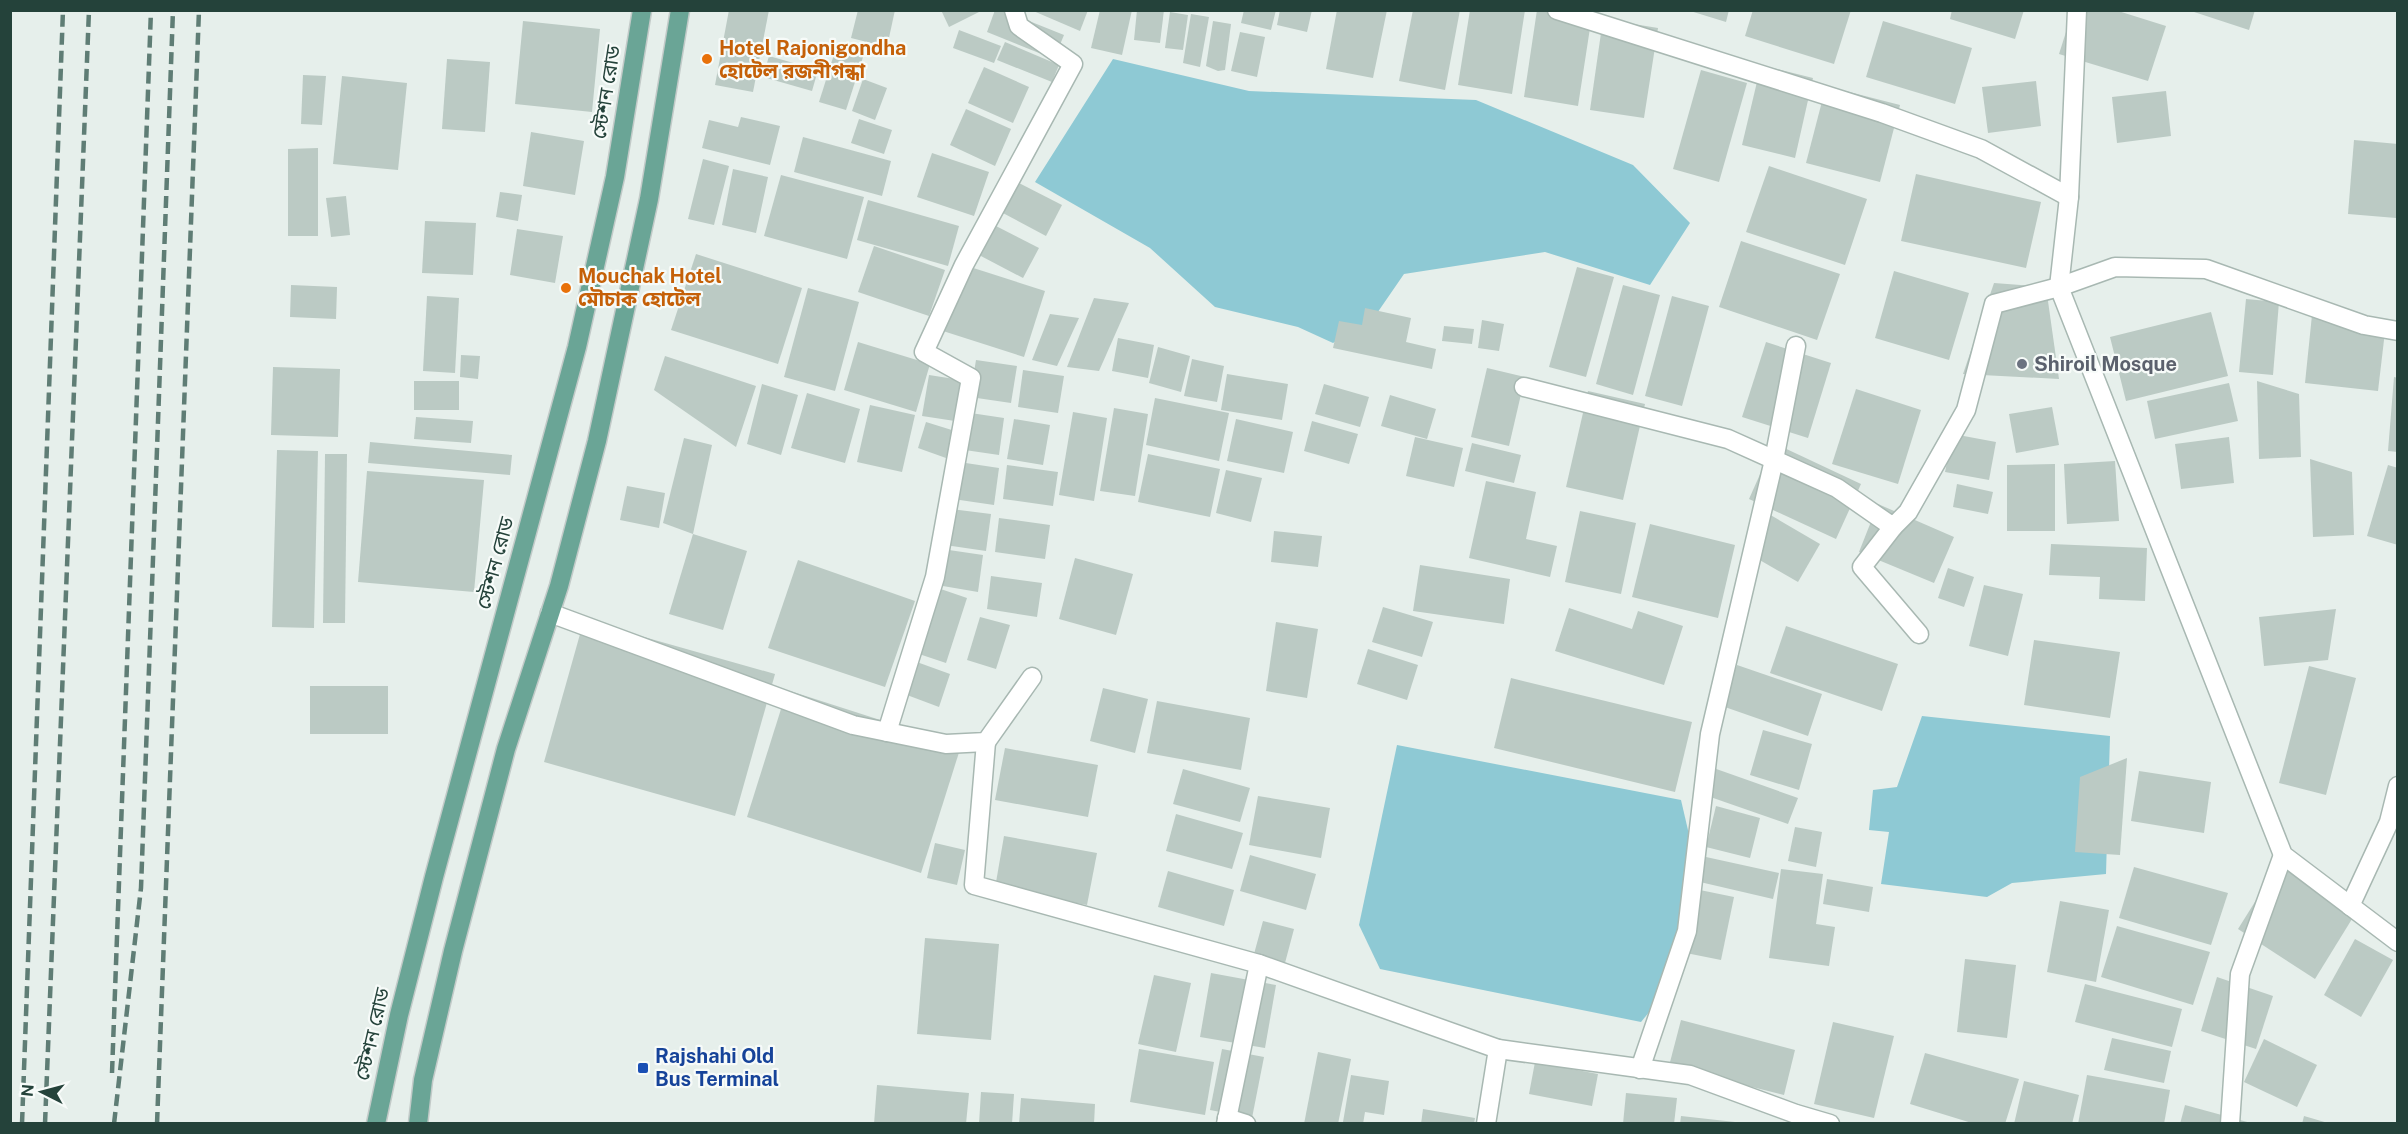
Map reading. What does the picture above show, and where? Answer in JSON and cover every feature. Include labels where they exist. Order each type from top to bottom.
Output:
[{"type":"main road","name":"স্টেশন রোড","points":[[376,1124],[399,1015],[428,900],[577,347],[615,177],[642,10]]},
{"type":"main road","points":[[418,1124],[423,1080],[453,951],[506,749],[550,613],[597,441],[649,199],[680,10]]},
{"type":"street","points":[[887,732],[935,577],[971,378],[924,352],[964,265],[1073,64],[1019,26],[1014,10]]},
{"type":"street","points":[[1557,10],[1882,113],[1981,149],[2069,197]]},
{"type":"street","points":[[2078,10],[2069,197],[2059,287],[2283,855],[2397,942]]},
{"type":"street","points":[[1919,634],[1862,567],[1893,527],[1908,512],[1966,410],[1994,304],[2059,287],[2115,267],[2206,269],[2364,325],[2397,332]]},
{"type":"street","points":[[1640,1069],[1687,931],[1710,734],[1774,460],[1796,346]]},
{"type":"street","points":[[1524,387],[1728,439],[1837,488],[1893,527]]},
{"type":"street","points":[[550,613],[853,725],[946,744],[986,742]]},
{"type":"street","points":[[1032,677],[986,742],[974,885],[1259,964],[1498,1049],[1690,1075],[1795,1119],[1830,1124]]},
{"type":"street","points":[[2350,906],[2389,822],[2397,786]]},
{"type":"street","points":[[2230,1124],[2240,974],[2283,855]]},
{"type":"street","points":[[1246,1124],[1226,1121],[1259,964]]},
{"type":"street","points":[[1486,1124],[1498,1049]]},
{"type":"water","points":[[1113,59],[1249,91],[1476,100],[1633,165],[1690,223],[1650,285],[1545,252],[1404,274],[1373,319],[1333,343],[1298,327],[1215,307],[1150,248],[1035,182]]},
{"type":"water","points":[[1922,716],[2110,736],[2106,874],[2012,883],[1987,897],[1881,884],[1889,832],[1869,830],[1873,790],[1897,787]]},
{"type":"water","points":[[1397,745],[1681,800],[1694,856],[1664,994],[1641,1022],[1380,969],[1359,925]]},
{"type":"building","points":[[729,10],[769,10],[753,92],[715,85]]},
{"type":"building","points":[[858,10],[895,10],[887,47],[851,38]]},
{"type":"building","points":[[941,10],[983,10],[949,27]]},
{"type":"building","points":[[995,10],[1002,10],[1064,35],[1054,59],[987,32]]},
{"type":"building","points":[[1031,10],[1088,10],[1080,31]]},
{"type":"building","points":[[1100,10],[1132,10],[1122,55],[1091,48]]},
{"type":"building","points":[[1137,10],[1164,10],[1160,43],[1134,40]]},
{"type":"building","points":[[1244,10],[1276,10],[1271,30],[1241,23]]},
{"type":"building","points":[[1280,10],[1312,10],[1307,32],[1277,25]]},
{"type":"building","points":[[1337,10],[1387,10],[1373,78],[1326,69]]},
{"type":"building","points":[[1413,10],[1460,10],[1445,90],[1399,81]]},
{"type":"building","points":[[1470,10],[1525,10],[1512,94],[1458,85]]},
{"type":"building","points":[[1537,10],[1566,10],[1592,15],[1578,106],[1524,97]]},
{"type":"building","points":[[1687,10],[1729,10],[1726,22]]},
{"type":"building","points":[[1753,10],[1851,10],[1834,64],[1745,36]]},
{"type":"building","points":[[1952,10],[2024,10],[2015,39],[1950,19]]},
{"type":"building","points":[[2073,10],[2115,10],[2166,26],[2148,81],[2059,54]]},
{"type":"building","points":[[2188,10],[2255,10],[2249,30]]},
{"type":"building","points":[[1170,12],[1188,15],[1183,50],[1165,48]]},
{"type":"building","points":[[1191,14],[1209,17],[1200,67],[1183,63]]},
{"type":"building","points":[[1603,19],[1658,28],[1644,118],[1590,110]]},
{"type":"building","points":[[523,21],[600,29],[592,112],[515,104]]},
{"type":"building","points":[[1213,21],[1231,24],[1225,70],[1218,71],[1206,66]]},
{"type":"building","points":[[1883,21],[1972,48],[1955,104],[1866,77]]},
{"type":"building","points":[[959,30],[1001,46],[994,63],[953,48]]},
{"type":"building","points":[[1240,32],[1265,37],[1257,77],[1231,71]]},
{"type":"building","points":[[1005,42],[1059,65],[1052,82],[997,60]]},
{"type":"building","points":[[837,45],[864,54],[846,110],[819,102]]},
{"type":"building","points":[[769,56],[818,70],[812,91],[763,77]]},
{"type":"building","points":[[447,59],[490,62],[485,132],[442,129]]},
{"type":"building","points":[[1761,65],[1813,78],[1795,158],[1742,145]]},
{"type":"building","points":[[984,67],[1029,87],[1013,123],[968,103]]},
{"type":"building","points":[[1701,70],[1747,83],[1719,182],[1673,169]]},
{"type":"building","points":[[303,75],[326,76],[322,125],[301,124]]},
{"type":"building","points":[[342,76],[407,83],[398,170],[333,164]]},
{"type":"building","points":[[863,79],[887,88],[875,120],[852,111]]},
{"type":"building","points":[[2036,81],[2041,126],[1988,133],[1982,87]]},
{"type":"building","points":[[1826,86],[1900,105],[1880,182],[1806,163]]},
{"type":"building","points":[[2166,91],[2171,136],[2117,143],[2112,97]]},
{"type":"building","points":[[966,109],[1011,129],[995,166],[950,145]]},
{"type":"building","points":[[741,117],[780,126],[770,165],[702,148],[709,120],[738,127]]},
{"type":"building","points":[[859,119],[892,130],[884,154],[851,143]]},
{"type":"building","points":[[531,132],[584,141],[575,195],[523,186]]},
{"type":"building","points":[[803,137],[891,161],[882,196],[794,172]]},
{"type":"building","points":[[2354,140],[2398,144],[2396,218],[2348,214]]},
{"type":"building","points":[[318,148],[318,236],[288,236],[288,149]]},
{"type":"building","points":[[932,153],[989,172],[974,216],[917,197]]},
{"type":"building","points":[[703,159],[729,166],[714,225],[688,219]]},
{"type":"building","points":[[1769,166],[1867,199],[1845,265],[1746,232]]},
{"type":"building","points":[[733,169],[768,177],[756,233],[722,225]]},
{"type":"building","points":[[1916,174],[2041,202],[2026,268],[1901,241]]},
{"type":"building","points":[[781,175],[864,197],[847,259],[764,236]]},
{"type":"building","points":[[1017,182],[1062,205],[1046,236],[1001,212]]},
{"type":"building","points":[[500,192],[522,195],[518,221],[496,217]]},
{"type":"building","points":[[346,196],[350,235],[331,237],[326,198]]},
{"type":"building","points":[[868,200],[959,226],[948,266],[857,240]]},
{"type":"building","points":[[425,221],[476,223],[473,275],[422,273]]},
{"type":"building","points":[[994,225],[1039,248],[1023,278],[979,255]]},
{"type":"building","points":[[517,229],[563,236],[555,283],[510,275]]},
{"type":"building","points":[[1741,241],[1840,274],[1817,340],[1719,307]]},
{"type":"building","points":[[874,246],[945,270],[929,316],[858,292]]},
{"type":"building","points":[[696,254],[802,288],[778,364],[671,330]]},
{"type":"building","points":[[964,265],[1045,291],[1024,357],[943,331]]},
{"type":"building","points":[[1577,267],[1614,277],[1586,377],[1549,367]]},
{"type":"building","points":[[1894,271],[1969,293],[1949,360],[1875,338]]},
{"type":"building","points":[[1994,283],[2046,287],[2059,379],[1963,374]]},
{"type":"building","points":[[291,285],[337,287],[336,319],[290,317]]},
{"type":"building","points":[[1623,285],[1660,295],[1633,395],[1596,384]]},
{"type":"building","points":[[808,288],[859,302],[835,391],[784,377]]},
{"type":"building","points":[[427,296],[459,298],[455,373],[423,371]]},
{"type":"building","points":[[1672,296],[1709,306],[1682,406],[1645,396]]},
{"type":"building","points":[[1094,298],[1129,303],[1099,371],[1067,367]]},
{"type":"building","points":[[2246,299],[2279,302],[2273,375],[2239,372]]},
{"type":"building","points":[[1365,308],[1411,318],[1406,342],[1436,349],[1432,369],[1333,348],[1339,321],[1362,325]]},
{"type":"building","points":[[2211,312],[2228,376],[2126,401],[2110,337]]},
{"type":"building","points":[[1050,314],[1079,318],[1057,366],[1032,360]]},
{"type":"building","points":[[2312,315],[2386,323],[2378,391],[2305,383]]},
{"type":"building","points":[[1482,320],[1504,324],[1499,351],[1478,348]]},
{"type":"building","points":[[1444,326],[1474,329],[1472,344],[1442,341]]},
{"type":"building","points":[[1118,338],[1154,345],[1148,378],[1112,371]]},
{"type":"building","points":[[858,342],[930,364],[916,412],[844,390]]},
{"type":"building","points":[[1766,342],[1831,363],[1808,438],[1742,417]]},
{"type":"building","points":[[1158,347],[1190,356],[1181,392],[1149,383]]},
{"type":"building","points":[[461,355],[480,356],[478,379],[460,377]]},
{"type":"building","points":[[665,356],[756,386],[736,447],[654,390]]},
{"type":"building","points":[[1192,359],[1224,366],[1217,402],[1184,396]]},
{"type":"building","points":[[976,360],[1017,366],[1011,403],[970,397]]},
{"type":"building","points":[[273,367],[340,369],[338,437],[271,435]]},
{"type":"building","points":[[1487,368],[1525,377],[1509,446],[1471,437]]},
{"type":"building","points":[[1023,370],[1064,376],[1058,413],[1018,407]]},
{"type":"building","points":[[1227,374],[1288,384],[1282,420],[1221,410]]},
{"type":"building","points":[[929,375],[961,380],[955,421],[922,416]]},
{"type":"building","points":[[2394,377],[2398,378],[2398,452],[2388,451]]},
{"type":"building","points":[[414,381],[459,381],[459,410],[414,410]]},
{"type":"building","points":[[2257,381],[2299,394],[2301,457],[2259,459]]},
{"type":"building","points":[[2229,383],[2238,421],[2155,439],[2147,401]]},
{"type":"building","points":[[762,384],[798,395],[781,455],[747,444]]},
{"type":"building","points":[[1324,384],[1369,397],[1360,427],[1315,414]]},
{"type":"building","points":[[1856,389],[1921,410],[1898,484],[1832,464]]},
{"type":"building","points":[[1588,391],[1645,404],[1623,500],[1566,487]]},
{"type":"building","points":[[807,393],[860,409],[845,463],[791,448]]},
{"type":"building","points":[[1390,395],[1436,409],[1427,439],[1381,426]]},
{"type":"building","points":[[1155,398],[1229,413],[1219,461],[1146,445]]},
{"type":"building","points":[[870,405],[915,415],[902,472],[857,462]]},
{"type":"building","points":[[2052,407],[2059,445],[2016,453],[2009,414]]},
{"type":"building","points":[[1114,408],[1148,414],[1135,496],[1100,491]]},
{"type":"building","points":[[964,412],[1004,418],[999,455],[958,449]]},
{"type":"building","points":[[1073,412],[1107,418],[1094,501],[1059,495]]},
{"type":"building","points":[[416,417],[473,421],[471,443],[414,439]]},
{"type":"building","points":[[1014,419],[1050,425],[1043,465],[1007,459]]},
{"type":"building","points":[[1236,419],[1293,432],[1284,473],[1227,461]]},
{"type":"building","points":[[1312,421],[1358,434],[1349,464],[1304,451]]},
{"type":"building","points":[[926,422],[955,431],[946,458],[918,448]]},
{"type":"building","points":[[1953,434],[1996,442],[1989,480],[1945,472]]},
{"type":"building","points":[[1415,437],[1463,448],[1454,487],[1406,476]]},
{"type":"building","points":[[2229,437],[2234,483],[2181,489],[2175,444]]},
{"type":"building","points":[[684,438],[712,445],[693,534],[663,523]]},
{"type":"building","points":[[370,442],[512,455],[510,475],[368,463]]},
{"type":"building","points":[[1472,443],[1521,455],[1514,483],[1465,471]]},
{"type":"building","points":[[1774,443],[1861,484],[1836,539],[1749,499]]},
{"type":"building","points":[[277,450],[318,451],[314,628],[272,627]]},
{"type":"building","points":[[325,454],[347,454],[345,623],[323,623]]},
{"type":"building","points":[[1148,454],[1220,469],[1210,517],[1138,502]]},
{"type":"building","points":[[2310,459],[2352,472],[2354,535],[2313,537]]},
{"type":"building","points":[[2115,461],[2119,521],[2067,524],[2064,464]]},
{"type":"building","points":[[959,462],[999,468],[994,505],[953,499]]},
{"type":"building","points":[[2055,464],[2055,531],[2007,531],[2007,465]]},
{"type":"building","points":[[1007,465],[1058,472],[1053,506],[1003,499]]},
{"type":"building","points":[[2388,465],[2398,468],[2398,545],[2367,536]]},
{"type":"building","points":[[1226,470],[1262,478],[1251,522],[1216,513]]},
{"type":"building","points":[[367,471],[484,480],[474,592],[358,582]]},
{"type":"building","points":[[1486,481],[1536,492],[1526,539],[1557,546],[1550,577],[1469,558]]},
{"type":"building","points":[[1957,484],[1993,492],[1988,514],[1953,507]]},
{"type":"building","points":[[627,486],[665,493],[659,528],[620,520]]},
{"type":"building","points":[[1878,504],[1954,537],[1934,583],[1859,552]]},
{"type":"building","points":[[951,509],[991,514],[986,551],[945,545]]},
{"type":"building","points":[[1580,511],[1636,523],[1621,594],[1565,582]]},
{"type":"building","points":[[1767,513],[1820,544],[1798,582],[1744,551]]},
{"type":"building","points":[[999,518],[1050,525],[1045,559],[995,552]]},
{"type":"building","points":[[1650,524],[1735,545],[1718,618],[1632,597]]},
{"type":"building","points":[[1274,531],[1322,536],[1318,567],[1271,562]]},
{"type":"building","points":[[693,534],[747,551],[723,630],[669,614]]},
{"type":"building","points":[[2051,544],[2147,548],[2145,601],[2099,599],[2100,577],[2049,575]]},
{"type":"building","points":[[942,549],[983,555],[978,592],[937,585]]},
{"type":"building","points":[[1075,558],[1133,574],[1116,635],[1059,619]]},
{"type":"building","points":[[798,560],[915,601],[885,687],[768,648]]},
{"type":"building","points":[[1420,565],[1510,579],[1504,624],[1413,611]]},
{"type":"building","points":[[1948,568],[1974,577],[1964,607],[1938,598]]},
{"type":"building","points":[[991,576],[1042,583],[1037,617],[987,609]]},
{"type":"building","points":[[929,585],[967,598],[946,663],[907,650]]},
{"type":"building","points":[[1984,585],[2023,594],[2008,656],[1969,646]]},
{"type":"building","points":[[1383,607],[1433,622],[1422,657],[1372,642]]},
{"type":"building","points":[[1569,608],[1632,629],[1638,611],[1683,626],[1664,685],[1555,651]]},
{"type":"building","points":[[2336,609],[2328,660],[2264,666],[2259,617]]},
{"type":"building","points":[[980,617],[1010,625],[996,669],[967,660]]},
{"type":"building","points":[[584,620],[775,674],[735,816],[544,762]]},
{"type":"building","points":[[1276,622],[1318,629],[1307,698],[1266,691]]},
{"type":"building","points":[[1786,626],[1898,664],[1882,711],[1770,673]]},
{"type":"building","points":[[2034,640],[2120,652],[2110,718],[2024,705]]},
{"type":"building","points":[[1368,649],[1418,665],[1407,700],[1357,684]]},
{"type":"building","points":[[903,657],[950,674],[939,707],[891,689]]},
{"type":"building","points":[[1737,665],[1822,694],[1808,736],[1722,706]]},
{"type":"building","points":[[2309,666],[2356,678],[2326,795],[2279,783]]},
{"type":"building","points":[[1511,678],[1692,722],[1675,792],[1494,748]]},
{"type":"building","points":[[310,686],[388,686],[388,734],[310,734]]},
{"type":"building","points":[[1103,688],[1148,699],[1135,753],[1090,741]]},
{"type":"building","points":[[787,690],[961,746],[921,873],[747,817]]},
{"type":"building","points":[[1157,701],[1250,718],[1241,770],[1147,753]]},
{"type":"building","points":[[1763,730],[1812,744],[1799,790],[1750,775]]},
{"type":"building","points":[[1005,748],[1098,765],[1088,817],[995,800]]},
{"type":"building","points":[[2127,758],[2120,855],[2075,852],[2080,777]]},
{"type":"building","points":[[1705,765],[1798,798],[1788,824],[1696,792]]},
{"type":"building","points":[[1183,769],[1250,788],[1240,822],[1173,804]]},
{"type":"building","points":[[2139,771],[2211,782],[2204,833],[2131,821]]},
{"type":"building","points":[[1258,796],[1330,808],[1321,858],[1249,845]]},
{"type":"building","points":[[1716,806],[1760,818],[1750,858],[1706,847]]},
{"type":"building","points":[[1176,814],[1243,833],[1232,869],[1166,851]]},
{"type":"building","points":[[1795,827],[1822,832],[1816,867],[1788,861]]},
{"type":"building","points":[[1004,836],[1097,853],[1087,905],[995,888]]},
{"type":"building","points":[[935,843],[965,850],[957,885],[927,878]]},
{"type":"building","points":[[1250,855],[1316,874],[1306,910],[1240,891]]},
{"type":"building","points":[[1706,857],[1779,873],[1773,899],[1700,882]]},
{"type":"building","points":[[2283,857],[2360,906],[2315,979],[2238,929]]},
{"type":"building","points":[[2134,867],[2228,893],[2211,945],[2119,918]]},
{"type":"building","points":[[1781,869],[1823,874],[1816,924],[1835,927],[1829,966],[1769,958]]},
{"type":"building","points":[[1168,871],[1234,890],[1224,926],[1158,907]]},
{"type":"building","points":[[1827,879],[1873,887],[1869,912],[1823,904]]},
{"type":"building","points":[[1695,889],[1734,897],[1721,960],[1681,952]]},
{"type":"building","points":[[2060,901],[2109,910],[2096,982],[2047,972]]},
{"type":"building","points":[[1263,921],[1294,929],[1285,963],[1254,954]]},
{"type":"building","points":[[2117,926],[2210,952],[2193,1005],[2101,977]]},
{"type":"building","points":[[925,938],[999,944],[991,1040],[917,1034]]},
{"type":"building","points":[[2355,939],[2393,960],[2361,1017],[2324,995]]},
{"type":"building","points":[[1965,959],[2016,965],[2007,1038],[1957,1032]]},
{"type":"building","points":[[1211,973],[1276,985],[1265,1048],[1200,1037]]},
{"type":"building","points":[[1154,975],[1191,983],[1176,1052],[1138,1044]]},
{"type":"building","points":[[2217,977],[2273,996],[2256,1049],[2201,1031]]},
{"type":"building","points":[[2085,984],[2182,1009],[2172,1047],[2075,1022]]},
{"type":"building","points":[[1681,1020],[1795,1050],[1784,1095],[1669,1066]]},
{"type":"building","points":[[1833,1022],[1894,1036],[1874,1118],[1814,1104]]},
{"type":"building","points":[[2112,1038],[2171,1051],[2164,1083],[2104,1070]]},
{"type":"building","points":[[2264,1039],[2317,1065],[2297,1107],[2244,1082]]},
{"type":"building","points":[[1139,1049],[1214,1062],[1205,1115],[1130,1102]]},
{"type":"building","points":[[1222,1049],[1264,1057],[1252,1118],[1210,1110]]},
{"type":"building","points":[[1318,1052],[1351,1059],[1338,1124],[1304,1124]]},
{"type":"building","points":[[1925,1053],[2019,1079],[2005,1124],[1975,1124],[1910,1104]]},
{"type":"building","points":[[1535,1062],[1598,1074],[1592,1106],[1529,1094]]},
{"type":"building","points":[[1351,1075],[1389,1081],[1384,1115],[1365,1112],[1363,1124],[1343,1122]]},
{"type":"building","points":[[2087,1075],[2170,1090],[2164,1124],[2078,1124]]},
{"type":"building","points":[[2024,1081],[2079,1095],[2072,1124],[2014,1124]]},
{"type":"building","points":[[877,1085],[969,1093],[966,1124],[874,1124]]},
{"type":"building","points":[[981,1092],[1014,1094],[1012,1124],[979,1124]]},
{"type":"building","points":[[1626,1093],[1677,1098],[1674,1124],[1623,1124]]},
{"type":"building","points":[[1021,1098],[1095,1104],[1094,1124],[1019,1124]]},
{"type":"building","points":[[2185,1105],[2251,1123],[2251,1124],[2180,1124]]},
{"type":"building","points":[[1423,1109],[1475,1118],[1474,1124],[1421,1124]]},
{"type":"building","points":[[1681,1116],[1735,1122],[1735,1124],[1680,1124]]},
{"type":"building","points":[[2304,1116],[2328,1123],[2328,1124],[2302,1124]]},
{"type":"railway","points":[[22,1124],[63,10]]},
{"type":"railway","points":[[45,1124],[89,10]]},
{"type":"railway","points":[[112,1073],[151,10]]},
{"type":"railway","points":[[114,1124],[141,888],[173,10]]},
{"type":"railway","points":[[157,1124],[199,10]]},
{"type":"place","name":"Hotel Rajonigondha হোটেল রজনীগন্ধা","points":[[707,59]]},
{"type":"place","name":"Mouchak Hotel মৌচাক হোটেল","points":[[566,288]]},
{"type":"place","name":"Shiroil Mosque","points":[[2022,364]]},
{"type":"place","name":"Rajshahi Old Bus Terminal","points":[[643,1068]]}]
